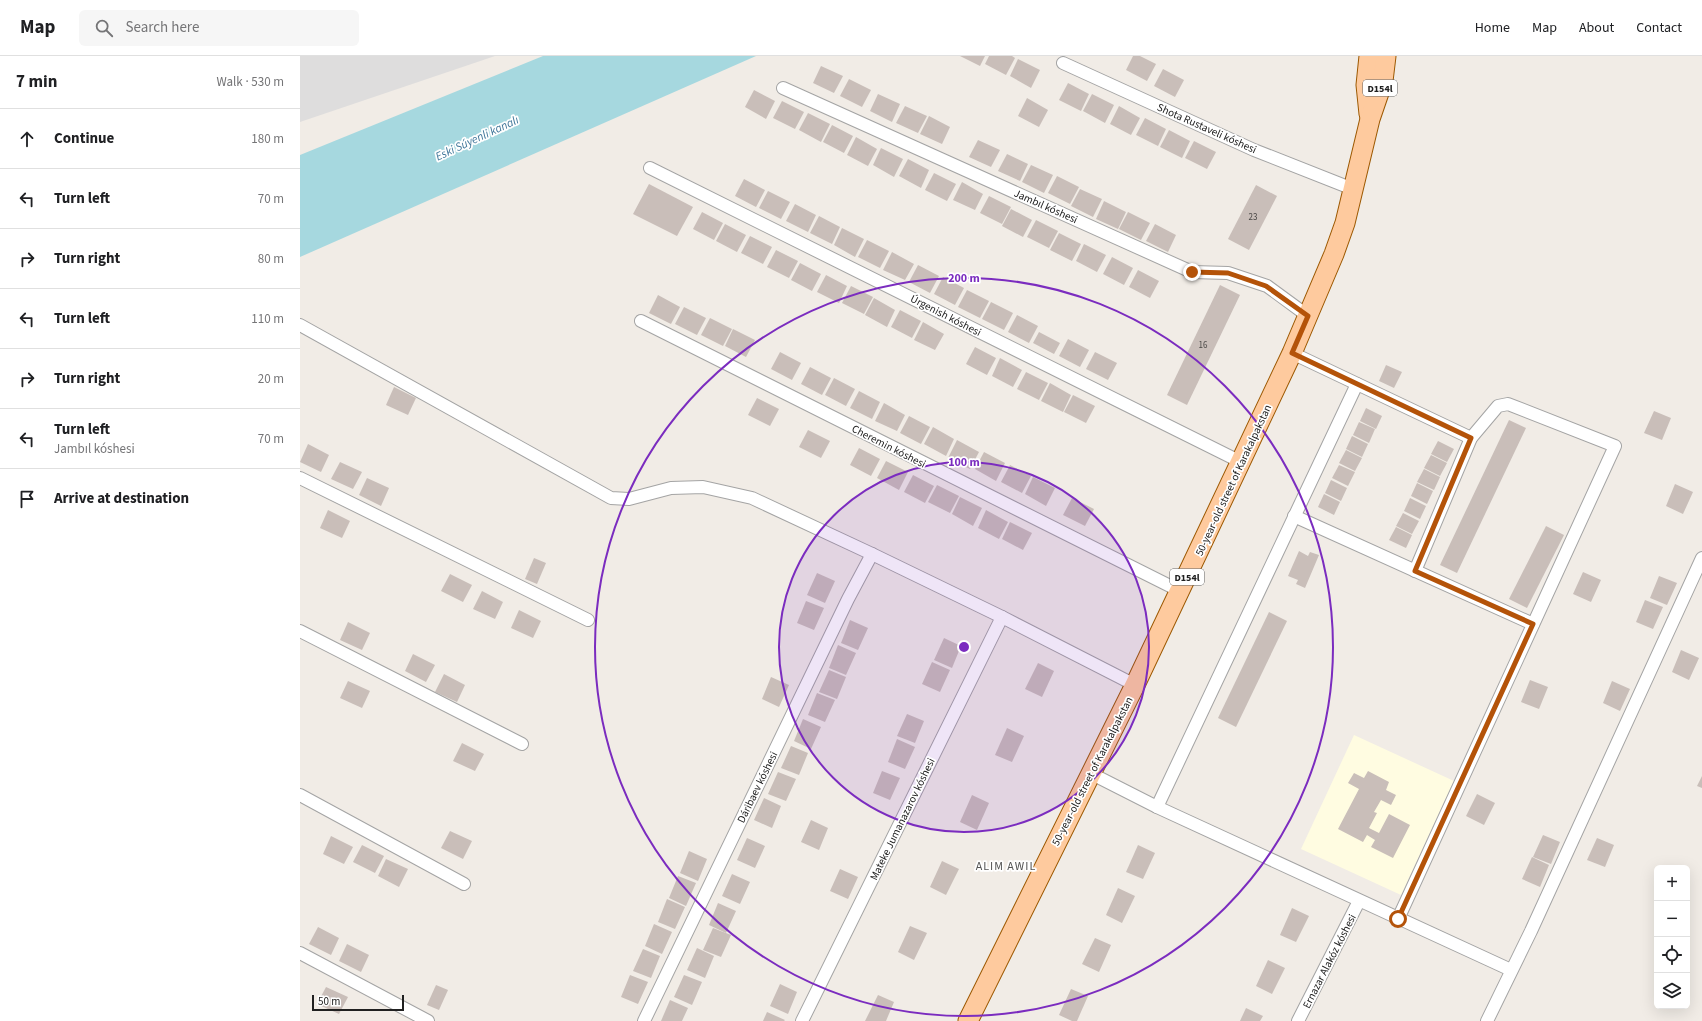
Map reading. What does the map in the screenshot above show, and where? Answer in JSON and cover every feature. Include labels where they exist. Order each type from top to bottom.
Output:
[{"type":"main road","name":"D154l","points":[[1369,56],[1366,85],[1370,119]]},
{"type":"main road","name":"D154l","points":[[1370,119],[1383,81],[1386,56]]},
{"type":"main road","name":"50-year-old street of Karakalpakstan","points":[[968,1021],[1135,684],[1292,353],[1345,223],[1370,119]]},
{"type":"street","name":"Shota Rustaveli kóshesi","points":[[1063,64],[1254,150],[1353,189]]},
{"type":"street","name":"Jambıl kóshesi","points":[[783,88],[1192,272],[1228,273],[1266,286],[1308,316]]},
{"type":"street","name":"Úrgenish kóshesi","points":[[650,168],[1241,462]]},
{"type":"street","name":"Cheremin kóshesi","points":[[641,321],[1180,591]]},
{"type":"street","points":[[300,324],[611,498],[629,499],[671,488],[703,487],[752,498],[1002,616],[1135,684]]},
{"type":"street","points":[[1292,353],[1471,438]]},
{"type":"street","points":[[1157,807],[1357,384]]},
{"type":"street","points":[[1398,919],[1615,446],[1508,404],[1498,406],[1471,438],[1415,571]]},
{"type":"street","points":[[300,478],[588,620]]},
{"type":"street","points":[[1294,516],[1533,624]]},
{"type":"street","name":"Dáribaev kóshesi","points":[[644,1021],[848,599],[872,554]]},
{"type":"street","points":[[1487,1021],[1702,558]]},
{"type":"street","name":"Mateke Jumanazarov kóshesi","points":[[802,1021],[1002,616]]},
{"type":"street","points":[[300,631],[522,744]]},
{"type":"street","points":[[1090,773],[1157,807],[1511,970]]},
{"type":"street","points":[[300,795],[464,884]]},
{"type":"street","name":"Ernazar Alakóz kóshesi","points":[[1298,1021],[1359,901]]},
{"type":"street","points":[[300,953],[428,1021]]},
{"type":"shaded area","points":[[300,56],[495,56],[300,122]]},
{"type":"shaded area","points":[[1354,735],[1454,781],[1401,895],[1301,849]]},
{"type":"water","name":"Eski Súyenli kanalı","points":[[543,56],[756,56],[300,257],[300,155]]},
{"type":"building","points":[[960,56],[985,56],[980,66]]},
{"type":"building","points":[[989,56],[1012,56],[1015,58],[1006,75],[985,64]]},
{"type":"building","points":[[1133,56],[1140,56],[1156,64],[1147,81],[1126,70]]},
{"type":"building","points":[[1018,59],[1040,70],[1031,88],[1010,76]]},
{"type":"building","points":[[821,66],[843,76],[834,93],[813,83]]},
{"type":"building","points":[[1163,69],[1184,80],[1175,97],[1154,86]]},
{"type":"building","points":[[849,79],[871,90],[862,107],[840,96]]},
{"type":"building","points":[[1068,83],[1089,94],[1081,111],[1059,100]]},
{"type":"building","points":[[754,90],[775,101],[766,119],[745,107]]},
{"type":"building","points":[[878,94],[900,104],[892,122],[870,111]]},
{"type":"building","points":[[1092,94],[1114,105],[1105,123],[1083,111]]},
{"type":"building","points":[[1027,98],[1048,110],[1039,127],[1018,116]]},
{"type":"building","points":[[782,101],[804,112],[795,129],[773,118]]},
{"type":"building","points":[[905,106],[927,116],[918,133],[896,123]]},
{"type":"building","points":[[1119,106],[1140,118],[1131,135],[1110,124]]},
{"type":"building","points":[[808,113],[830,124],[821,142],[799,130]]},
{"type":"building","points":[[929,116],[950,127],[942,144],[920,134]]},
{"type":"building","points":[[1145,118],[1166,129],[1158,146],[1136,135]]},
{"type":"building","points":[[832,125],[853,136],[844,153],[823,142]]},
{"type":"building","points":[[1169,130],[1190,141],[1182,158],[1160,147]]},
{"type":"building","points":[[856,137],[877,149],[868,166],[847,155]]},
{"type":"building","points":[[978,140],[1000,150],[991,167],[969,157]]},
{"type":"building","points":[[1194,141],[1216,152],[1207,169],[1185,158]]},
{"type":"building","points":[[881,148],[903,159],[894,177],[873,165]]},
{"type":"building","points":[[1007,154],[1028,164],[1020,181],[998,171]]},
{"type":"building","points":[[908,159],[929,170],[921,188],[899,176]]},
{"type":"building","points":[[1031,165],[1053,175],[1044,193],[1022,182]]},
{"type":"building","points":[[934,173],[956,184],[947,201],[925,190]]},
{"type":"building","points":[[1057,176],[1079,187],[1070,204],[1048,193]]},
{"type":"building","points":[[744,179],[765,190],[756,207],[735,196]]},
{"type":"building","points":[[962,182],[983,194],[975,210],[953,200]]},
{"type":"building","points":[[649,184],[693,207],[677,236],[633,214]]},
{"type":"building","points":[[1256,185],[1277,196],[1249,250],[1228,239]]},
{"type":"building","points":[[1080,189],[1102,199],[1093,217],[1071,206]]},
{"type":"building","points":[[768,191],[790,202],[781,219],[759,208]]},
{"type":"building","points":[[989,196],[1011,207],[1002,224],[980,213]]},
{"type":"building","points":[[1104,201],[1126,212],[1118,229],[1096,219]]},
{"type":"building","points":[[795,204],[816,215],[808,232],[786,221]]},
{"type":"building","points":[[1011,209],[1032,220],[1023,237],[1002,226]]},
{"type":"building","points":[[702,212],[723,223],[714,240],[693,229]]},
{"type":"building","points":[[1128,212],[1150,223],[1141,240],[1119,229]]},
{"type":"building","points":[[819,216],[840,227],[832,244],[810,233]]},
{"type":"building","points":[[1036,220],[1058,231],[1049,248],[1027,237]]},
{"type":"building","points":[[725,224],[746,235],[737,252],[716,241]]},
{"type":"building","points":[[1155,224],[1176,235],[1168,252],[1146,241]]},
{"type":"building","points":[[842,228],[864,239],[855,257],[834,245]]},
{"type":"building","points":[[1059,233],[1081,244],[1072,261],[1050,250]]},
{"type":"building","points":[[750,236],[772,247],[763,264],[741,253]]},
{"type":"building","points":[[867,240],[889,251],[880,268],[858,257]]},
{"type":"building","points":[[1084,244],[1106,255],[1097,272],[1076,261]]},
{"type":"building","points":[[776,250],[798,261],[789,278],[767,267]]},
{"type":"building","points":[[892,252],[914,264],[905,280],[883,270]]},
{"type":"building","points":[[1112,257],[1133,268],[1124,285],[1103,274]]},
{"type":"building","points":[[800,263],[821,274],[812,291],[791,280]]},
{"type":"building","points":[[918,265],[939,276],[930,293],[909,282]]},
{"type":"building","points":[[1138,270],[1159,281],[1150,298],[1129,287]]},
{"type":"building","points":[[826,275],[847,286],[839,303],[817,292]]},
{"type":"building","points":[[943,277],[964,288],[955,305],[934,294]]},
{"type":"building","points":[[1220,285],[1240,295],[1187,405],[1167,395]]},
{"type":"building","points":[[851,286],[873,297],[864,314],[842,303]]},
{"type":"building","points":[[967,290],[989,301],[980,318],[958,307]]},
{"type":"building","points":[[658,295],[680,307],[671,324],[649,313]]},
{"type":"building","points":[[874,298],[895,310],[887,327],[865,315]]},
{"type":"building","points":[[991,302],[1013,313],[1004,330],[982,319]]},
{"type":"building","points":[[684,307],[706,318],[697,335],[675,324]]},
{"type":"building","points":[[900,310],[921,321],[912,338],[891,327]]},
{"type":"building","points":[[1017,315],[1038,326],[1029,343],[1008,332]]},
{"type":"building","points":[[710,318],[732,329],[723,346],[701,335]]},
{"type":"building","points":[[923,322],[944,334],[935,350],[914,340]]},
{"type":"building","points":[[733,329],[755,340],[746,357],[725,346]]},
{"type":"building","points":[[1039,332],[1060,343],[1054,354],[1033,343]]},
{"type":"building","points":[[1068,339],[1089,350],[1080,367],[1059,356]]},
{"type":"building","points":[[975,347],[996,358],[987,375],[966,364]]},
{"type":"building","points":[[780,352],[801,363],[792,380],[771,369]]},
{"type":"building","points":[[1095,352],[1117,363],[1108,380],[1086,369]]},
{"type":"building","points":[[1000,358],[1022,370],[1013,387],[992,376]]},
{"type":"building","points":[[1386,365],[1402,372],[1394,388],[1379,381]]},
{"type":"building","points":[[810,367],[831,378],[822,395],[801,384]]},
{"type":"building","points":[[1026,372],[1048,383],[1039,400],[1017,389]]},
{"type":"building","points":[[834,378],[855,389],[846,406],[825,395]]},
{"type":"building","points":[[1050,383],[1071,395],[1063,412],[1041,401]]},
{"type":"building","points":[[394,387],[416,398],[408,415],[386,405]]},
{"type":"building","points":[[859,391],[880,402],[872,419],[850,408]]},
{"type":"building","points":[[1073,395],[1095,406],[1086,423],[1064,412]]},
{"type":"building","points":[[757,398],[779,409],[770,426],[748,415]]},
{"type":"building","points":[[884,403],[905,415],[897,431],[875,421]]},
{"type":"building","points":[[1366,408],[1382,416],[1376,429],[1360,421]]},
{"type":"building","points":[[1654,411],[1671,418],[1662,440],[1644,433]]},
{"type":"building","points":[[909,416],[930,427],[921,444],[900,433]]},
{"type":"building","points":[[1509,420],[1526,428],[1457,573],[1440,565]]},
{"type":"building","points":[[1359,422],[1375,429],[1369,443],[1353,435]]},
{"type":"building","points":[[933,427],[954,439],[946,456],[924,444]]},
{"type":"building","points":[[808,430],[830,441],[821,458],[799,447]]},
{"type":"building","points":[[1352,436],[1368,444],[1362,457],[1346,449]]},
{"type":"building","points":[[957,440],[979,452],[970,469],[948,458]]},
{"type":"building","points":[[1438,441],[1454,449],[1447,462],[1431,454]]},
{"type":"building","points":[[308,444],[329,455],[321,472],[300,462]]},
{"type":"building","points":[[859,448],[880,459],[871,476],[850,465]]},
{"type":"building","points":[[1346,450],[1362,458],[1355,471],[1339,463]]},
{"type":"building","points":[[984,452],[1005,463],[996,481],[975,469]]},
{"type":"building","points":[[1431,455],[1447,463],[1440,476],[1424,468]]},
{"type":"building","points":[[886,461],[908,472],[899,490],[877,478]]},
{"type":"building","points":[[340,462],[362,472],[353,489],[331,479]]},
{"type":"building","points":[[1010,465],[1031,476],[1022,493],[1001,482]]},
{"type":"building","points":[[1339,465],[1355,472],[1348,486],[1332,478]]},
{"type":"building","points":[[1424,469],[1440,477],[1434,490],[1417,482]]},
{"type":"building","points":[[913,475],[934,486],[925,503],[904,492]]},
{"type":"building","points":[[1033,477],[1055,488],[1046,506],[1025,494]]},
{"type":"building","points":[[367,478],[389,488],[381,506],[359,495]]},
{"type":"building","points":[[1331,480],[1347,488],[1341,501],[1325,493]]},
{"type":"building","points":[[1417,483],[1433,491],[1427,504],[1411,496]]},
{"type":"building","points":[[1675,484],[1693,492],[1683,514],[1666,506]]},
{"type":"building","points":[[937,485],[959,496],[950,513],[928,502]]},
{"type":"building","points":[[1324,494],[1340,502],[1334,515],[1318,507]]},
{"type":"building","points":[[960,497],[982,508],[973,526],[952,514]]},
{"type":"building","points":[[1072,498],[1094,509],[1085,526],[1063,515]]},
{"type":"building","points":[[1410,498],[1426,506],[1420,519],[1404,511]]},
{"type":"building","points":[[328,510],[350,521],[342,538],[320,528]]},
{"type":"building","points":[[986,510],[1008,522],[999,539],[978,528]]},
{"type":"building","points":[[1403,513],[1419,521],[1412,534],[1396,526]]},
{"type":"building","points":[[1010,522],[1032,533],[1023,550],[1002,539]]},
{"type":"building","points":[[1546,526],[1564,535],[1527,608],[1509,599]]},
{"type":"building","points":[[1396,527],[1412,535],[1406,548],[1389,540]]},
{"type":"building","points":[[1299,551],[1308,556],[1310,552],[1319,555],[1305,588],[1296,584],[1298,580],[1288,576]]},
{"type":"building","points":[[534,558],[546,563],[537,584],[525,579]]},
{"type":"building","points":[[1583,572],[1601,580],[1591,602],[1573,594]]},
{"type":"building","points":[[817,573],[835,581],[825,603],[807,595]]},
{"type":"building","points":[[450,574],[472,585],[463,602],[441,591]]},
{"type":"building","points":[[1659,576],[1677,583],[1667,605],[1650,598]]},
{"type":"building","points":[[482,591],[503,602],[495,619],[473,609]]},
{"type":"building","points":[[1645,600],[1663,607],[1653,629],[1636,622]]},
{"type":"building","points":[[806,601],[824,608],[814,630],[797,623]]},
{"type":"building","points":[[519,610],[541,621],[533,638],[511,628]]},
{"type":"building","points":[[1269,612],[1287,621],[1236,727],[1218,718]]},
{"type":"building","points":[[850,620],[868,628],[858,650],[841,643]]},
{"type":"building","points":[[348,622],[370,633],[362,650],[340,640]]},
{"type":"building","points":[[944,638],[961,646],[952,668],[934,660]]},
{"type":"building","points":[[838,645],[856,653],[846,675],[829,668]]},
{"type":"building","points":[[1681,650],[1699,658],[1689,680],[1672,672]]},
{"type":"building","points":[[413,654],[435,665],[426,682],[405,671]]},
{"type":"building","points":[[932,662],[950,670],[940,692],[922,684]]},
{"type":"building","points":[[1038,663],[1054,671],[1042,697],[1025,689]]},
{"type":"building","points":[[829,670],[846,677],[837,699],[819,692]]},
{"type":"building","points":[[444,674],[465,685],[457,702],[435,692]]},
{"type":"building","points":[[771,677],[789,685],[779,707],[762,699]]},
{"type":"building","points":[[1530,680],[1548,687],[1539,709],[1521,702]]},
{"type":"building","points":[[348,681],[370,691],[362,708],[340,698]]},
{"type":"building","points":[[1612,681],[1630,689],[1620,711],[1603,703]]},
{"type":"building","points":[[817,693],[835,700],[825,722],[808,715]]},
{"type":"building","points":[[907,714],[924,721],[915,743],[897,736]]},
{"type":"building","points":[[803,719],[821,727],[811,749],[794,741]]},
{"type":"building","points":[[1007,728],[1024,736],[1012,762],[995,755]]},
{"type":"building","points":[[897,739],[915,747],[905,769],[888,762]]},
{"type":"building","points":[[462,743],[484,754],[475,771],[453,761]]},
{"type":"building","points":[[791,746],[808,753],[799,775],[781,768]]},
{"type":"building","points":[[882,771],[900,778],[890,800],[873,793]]},
{"type":"building","points":[[1368,771],[1389,782],[1386,790],[1396,795],[1391,805],[1381,800],[1374,812],[1377,813],[1369,828],[1379,833],[1389,814],[1410,825],[1393,858],[1371,847],[1375,840],[1367,835],[1363,842],[1338,829],[1359,789],[1348,783],[1354,773],[1364,778]]},
{"type":"building","points":[[778,772],[796,779],[786,801],[768,794]]},
{"type":"building","points":[[1702,776],[1702,788],[1697,786]]},
{"type":"building","points":[[1477,794],[1495,803],[1484,825],[1466,816]]},
{"type":"building","points":[[972,795],[989,803],[977,830],[960,822]]},
{"type":"building","points":[[764,798],[781,806],[772,828],[754,820]]},
{"type":"building","points":[[811,820],[828,828],[819,850],[801,842]]},
{"type":"building","points":[[450,831],[472,841],[463,859],[441,848]]},
{"type":"building","points":[[1543,835],[1560,842],[1551,864],[1533,857]]},
{"type":"building","points":[[331,836],[353,847],[344,864],[323,854]]},
{"type":"building","points":[[747,838],[765,846],[755,868],[737,860]]},
{"type":"building","points":[[1597,838],[1614,845],[1605,867],[1587,860]]},
{"type":"building","points":[[362,845],[384,856],[375,873],[353,862]]},
{"type":"building","points":[[1138,845],[1155,853],[1143,879],[1126,872]]},
{"type":"building","points":[[689,851],[707,859],[698,881],[680,873]]},
{"type":"building","points":[[1532,857],[1549,865],[1540,887],[1522,879]]},
{"type":"building","points":[[386,859],[408,869],[399,887],[378,876]]},
{"type":"building","points":[[942,861],[959,869],[946,895],[930,887]]},
{"type":"building","points":[[840,869],[858,877],[848,899],[830,891]]},
{"type":"building","points":[[732,874],[750,882],[740,904],[722,896]]},
{"type":"building","points":[[678,876],[696,883],[686,906],[669,898]]},
{"type":"building","points":[[1118,888],[1135,896],[1122,923],[1106,915]]},
{"type":"building","points":[[667,899],[685,907],[675,929],[658,922]]},
{"type":"building","points":[[718,903],[736,911],[726,933],[709,925]]},
{"type":"building","points":[[1292,908],[1309,916],[1296,942],[1280,935]]},
{"type":"building","points":[[654,924],[672,932],[662,954],[645,946]]},
{"type":"building","points":[[910,926],[927,933],[914,960],[898,952]]},
{"type":"building","points":[[318,927],[339,938],[331,955],[309,944]]},
{"type":"building","points":[[713,928],[731,935],[721,957],[703,950]]},
{"type":"building","points":[[1095,938],[1111,945],[1099,972],[1082,964]]},
{"type":"building","points":[[347,944],[369,955],[361,972],[339,961]]},
{"type":"building","points":[[697,948],[714,956],[705,978],[687,970]]},
{"type":"building","points":[[643,949],[660,956],[651,978],[633,971]]},
{"type":"building","points":[[1268,960],[1285,968],[1272,994],[1256,986]]},
{"type":"building","points":[[630,975],[648,982],[638,1004],[621,997]]},
{"type":"building","points":[[684,975],[702,982],[692,1005],[674,997]]},
{"type":"building","points":[[780,984],[797,992],[788,1014],[770,1006]]},
{"type":"building","points":[[436,985],[448,990],[439,1010],[427,1005]]},
{"type":"building","points":[[326,987],[348,997],[339,1014],[317,1004]]},
{"type":"building","points":[[1071,989],[1088,996],[1077,1021],[1072,1021],[1059,1015]]},
{"type":"building","points":[[878,995],[894,1002],[886,1021],[865,1021]]},
{"type":"building","points":[[670,1000],[688,1008],[682,1021],[661,1021]]},
{"type":"building","points":[[1246,1008],[1263,1016],[1260,1021],[1240,1021]]},
{"type":"building","points":[[767,1012],[785,1020],[763,1021]]},
{"type":"district","name":"ALIM AWIL","points":[[1006,866]]},
{"type":"route","points":[[1192,272],[1228,273],[1266,286],[1308,316],[1292,353],[1471,438],[1415,571],[1533,624],[1398,919]]}]
